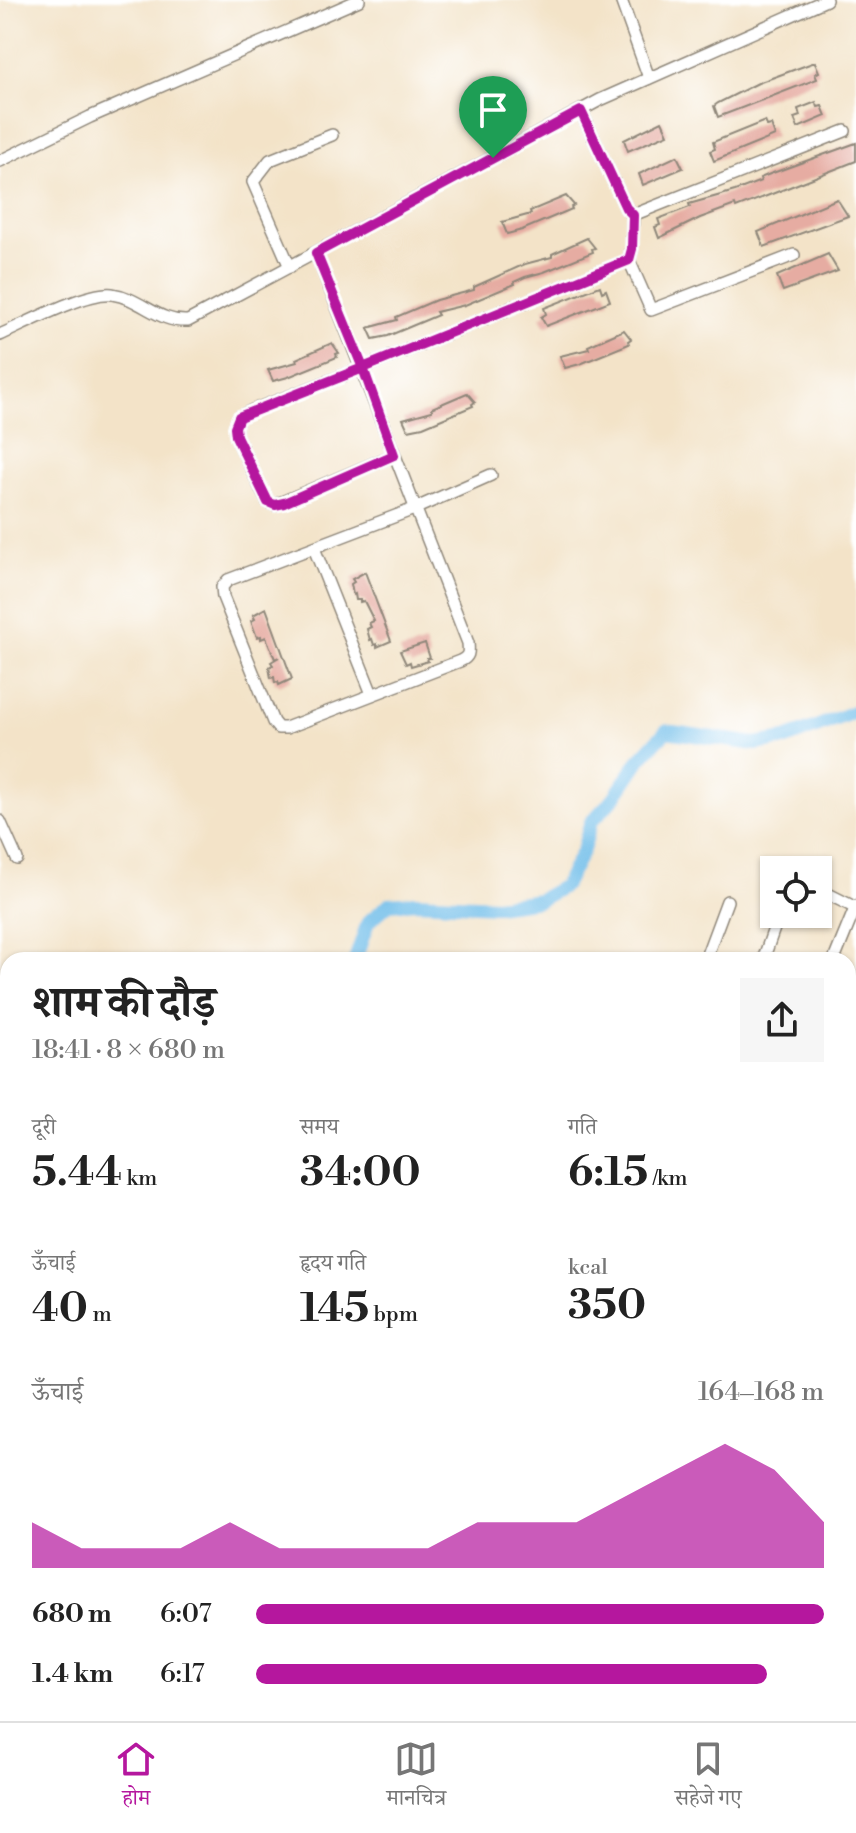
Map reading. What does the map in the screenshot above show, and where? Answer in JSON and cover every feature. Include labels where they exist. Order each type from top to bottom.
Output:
[{"type":"street","points":[[0,161],[90,117],[359,0]]},
{"type":"street","points":[[621,0],[649,78]]},
{"type":"street","points":[[0,335],[84,299],[113,294],[174,322],[188,321],[581,111],[826,0]]},
{"type":"street","points":[[581,111],[626,208],[633,215],[629,260],[651,310],[794,255]]},
{"type":"street","points":[[633,215],[845,131]]},
{"type":"street","points":[[290,267],[253,182],[270,160],[332,135]]},
{"type":"street","points":[[316,253],[363,368],[414,509],[468,643],[469,652],[460,661],[286,728],[278,728],[223,597],[222,587],[228,580],[414,509],[491,475]]},
{"type":"street","points":[[394,455],[275,505],[268,502],[263,493],[236,436],[235,427],[239,417],[629,260]]},
{"type":"street","points":[[314,548],[372,694]]},
{"type":"street","points":[[0,821],[17,859]]},
{"type":"street","points":[[832,896],[856,907],[837,952]]},
{"type":"street","points":[[708,952],[727,901]]},
{"type":"street","points":[[766,952],[774,928]]},
{"type":"building","points":[[815,62],[819,72],[815,74],[817,79],[718,117],[714,106],[718,103],[758,83]]},
{"type":"building","points":[[816,102],[818,107],[822,106],[826,116],[798,128],[794,118],[800,116],[798,109]]},
{"type":"building","points":[[662,121],[668,134],[628,151],[624,140]]},
{"type":"building","points":[[765,121],[767,126],[771,125],[775,136],[714,161],[710,151],[715,149],[713,142]]},
{"type":"building","points":[[856,143],[856,161],[736,208],[735,205],[700,218],[659,238],[655,227],[660,225],[658,219],[690,207],[689,204],[735,191],[770,174]]},
{"type":"building","points":[[677,156],[683,168],[643,185],[639,174]]},
{"type":"building","points":[[566,196],[574,205],[572,209],[507,234],[502,222],[531,214],[530,211]]},
{"type":"building","points":[[837,199],[848,216],[764,247],[758,232]]},
{"type":"building","points":[[587,238],[595,248],[593,252],[525,277],[465,305],[436,312],[438,315],[388,336],[373,339],[368,328],[397,320],[396,317],[436,300],[474,290],[474,287],[525,264],[552,257],[552,254]]},
{"type":"building","points":[[828,254],[838,271],[783,291],[777,276]]},
{"type":"building","points":[[600,286],[602,292],[606,290],[610,301],[546,326],[541,317],[546,314],[544,308]]},
{"type":"building","points":[[624,330],[631,339],[629,344],[565,368],[560,356],[589,349],[588,346]]},
{"type":"building","points":[[332,343],[339,353],[337,357],[273,381],[268,370],[297,362],[296,359]]},
{"type":"building","points":[[467,393],[475,402],[473,406],[408,430],[403,419],[432,411],[432,408]]},
{"type":"building","points":[[365,572],[391,641],[377,647],[370,640],[367,629],[371,627],[369,623],[374,621],[364,601],[356,600],[351,584],[354,582],[352,579]]},
{"type":"building","points":[[266,608],[292,679],[279,685],[274,677],[271,678],[269,667],[279,657],[275,659],[266,637],[257,637],[251,621],[255,619],[253,615]]},
{"type":"building","points":[[425,643],[430,658],[427,658],[428,661],[411,666],[410,662],[406,664],[400,651]]},
{"type":"waterway","points":[[358,952],[368,922],[389,904],[416,902],[496,906],[539,900],[564,886],[583,850],[591,822],[614,798],[640,759],[666,731],[755,744],[786,739],[856,711]]},
{"type":"route","points":[[493,158],[316,253],[363,368],[239,417],[236,436],[268,502],[275,505],[284,503],[394,455],[363,368],[629,260],[633,215],[626,208],[581,111],[493,158]]}]
